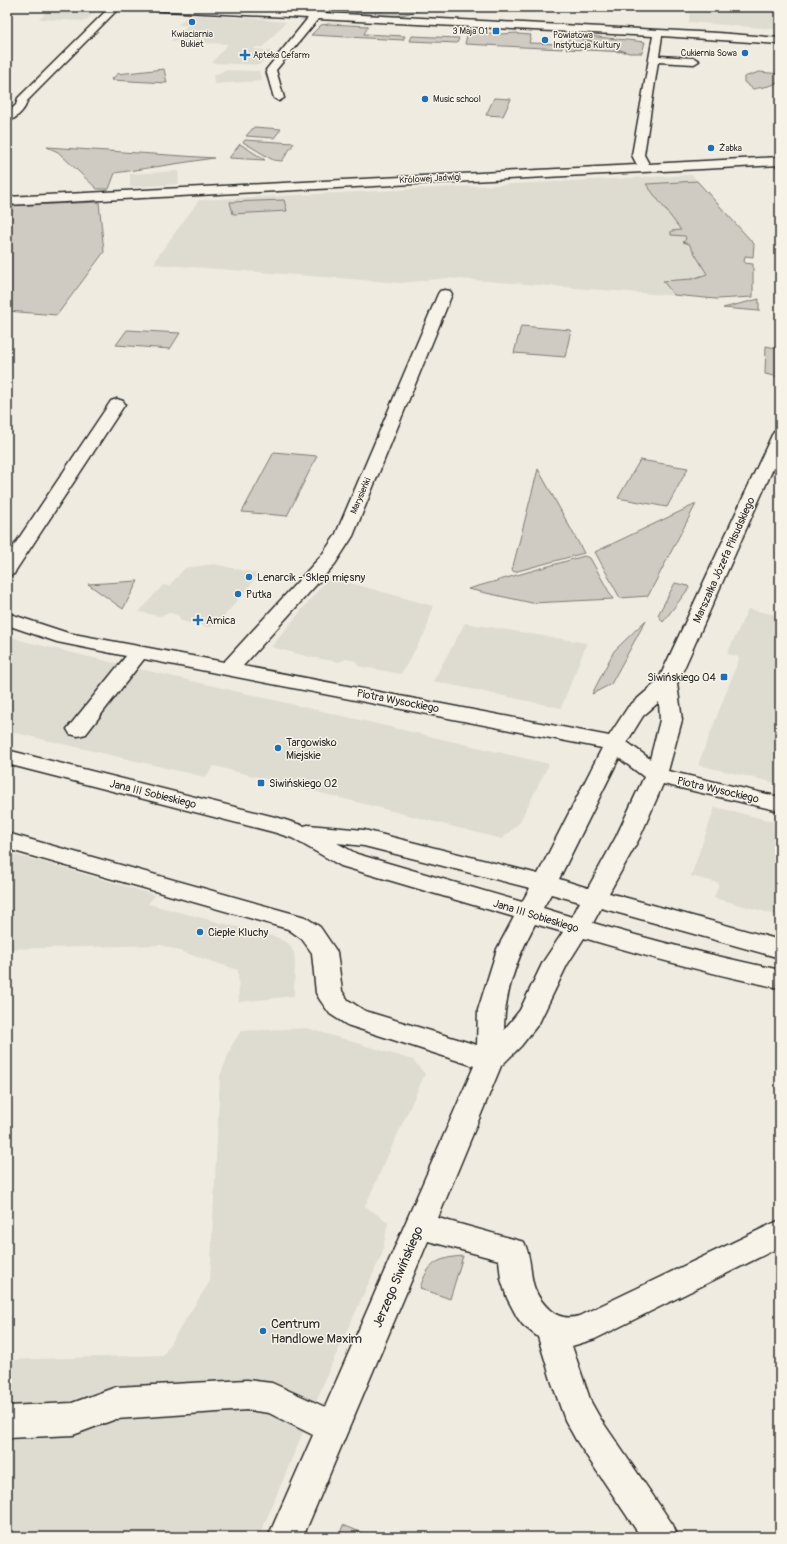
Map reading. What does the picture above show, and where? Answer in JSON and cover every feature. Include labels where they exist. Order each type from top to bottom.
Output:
[{"type":"street","points":[[7,119],[22,106],[22,100],[91,29],[115,7]]},
{"type":"street","points":[[144,7],[718,36],[780,41]]},
{"type":"street","points":[[279,98],[271,70],[325,7]]},
{"type":"street","points":[[482,24],[488,13]]},
{"type":"street","points":[[645,168],[638,155],[658,33]]},
{"type":"street","points":[[718,36],[780,37]]},
{"type":"street","points":[[654,59],[694,61]]},
{"type":"street","name":"Królowej Jadwigi","points":[[7,201],[80,196],[780,161]]},
{"type":"street","name":"Królowej Jadwigi","points":[[7,191],[80,196]]},
{"type":"street","name":"Marysieńki","points":[[229,669],[328,560],[344,536],[445,294]]},
{"type":"street","points":[[7,570],[117,404]]},
{"type":"street","name":"Marszałka Józefa Piłsudskiego","points":[[529,913],[546,883],[574,823],[615,744],[635,712],[667,684],[780,436]]},
{"type":"street","name":"Piotra Wysockiego","points":[[7,619],[64,638],[525,725],[615,744],[656,775],[780,804]]},
{"type":"street","points":[[78,729],[139,652]]},
{"type":"street","points":[[578,928],[628,836],[656,775],[671,720],[667,684]]},
{"type":"street","name":"Jana III Sobieskiego","points":[[7,757],[300,833],[364,838],[546,883],[780,949]]},
{"type":"street","name":"Jana III Sobieskiego","points":[[300,833],[349,860],[681,958],[780,979]]},
{"type":"street","points":[[7,841],[296,923],[311,932],[324,952],[329,993],[339,1007],[356,1018],[490,1060]]},
{"type":"street","name":"Jerzego Siwińskiego","points":[[285,1537],[420,1226],[490,1060],[491,1010],[509,949],[529,913]]},
{"type":"street","name":"Jerzego Siwińskiego","points":[[490,1060],[512,1038],[530,1016],[556,962],[578,928]]},
{"type":"street","points":[[420,1226],[513,1250],[516,1279],[524,1301],[536,1319],[550,1328],[569,1332],[584,1329],[780,1233]]},
{"type":"street","points":[[550,1328],[568,1383],[588,1429],[661,1537]]},
{"type":"street","points":[[7,1422],[73,1419],[116,1403],[246,1395],[272,1398],[333,1428]]},
{"type":"shaded area","points":[[53,7],[98,10],[85,21],[39,19]]},
{"type":"shaded area","points":[[386,7],[413,7],[417,9],[417,11],[394,17],[354,15],[358,10],[383,11]]},
{"type":"shaded area","points":[[690,7],[780,7],[780,19],[774,29],[689,22]]},
{"type":"shaded area","points":[[189,15],[266,19],[265,20],[286,22],[263,47],[256,47],[254,49],[272,51],[259,65],[212,63],[228,44],[171,41],[188,25],[178,25]]},
{"type":"shaded area","points":[[321,25],[368,26],[364,34],[405,36],[403,40],[311,35]]},
{"type":"shaded area","points":[[468,31],[531,35],[529,43],[560,44],[561,41],[565,42],[562,49],[465,44]]},
{"type":"shaded area","points":[[571,34],[645,42],[642,53],[629,53]]},
{"type":"shaded area","points":[[570,35],[625,52],[566,49]]},
{"type":"shaded area","points":[[412,36],[459,38],[457,43],[410,41]]},
{"type":"shaded area","points":[[164,69],[167,83],[111,80],[117,74]]},
{"type":"shaded area","points":[[225,70],[259,71],[262,81],[215,84],[213,76]]},
{"type":"shaded area","points":[[759,72],[780,74],[780,82],[753,89],[744,82],[744,77]]},
{"type":"shaded area","points":[[494,98],[511,99],[503,116],[486,115]]},
{"type":"shaded area","points":[[254,127],[281,129],[274,138],[246,136]]},
{"type":"shaded area","points":[[245,140],[294,143],[282,161],[273,160],[243,142]]},
{"type":"shaded area","points":[[240,144],[265,160],[229,158]]},
{"type":"shaded area","points":[[47,147],[214,158],[115,173],[109,189],[97,189],[58,152]]},
{"type":"shaded area","points":[[178,171],[179,184],[130,187],[130,174]]},
{"type":"shaded area","points":[[692,175],[754,244],[753,257],[745,256],[744,263],[753,264],[753,297],[716,299],[447,278],[401,283],[154,264],[158,256],[199,200]]},
{"type":"shaded area","points":[[697,181],[754,244],[753,257],[745,256],[744,263],[753,264],[753,297],[716,299],[674,295],[663,281],[692,279],[707,274],[689,244],[683,242],[686,239],[685,236],[671,235],[671,231],[681,230],[646,184]]},
{"type":"shaded area","points":[[284,200],[287,211],[233,214],[230,202]]},
{"type":"shaded area","points":[[99,202],[104,252],[57,315],[7,311],[7,206]]},
{"type":"shaded area","points":[[759,299],[759,311],[723,308]]},
{"type":"shaded area","points":[[521,326],[571,330],[565,357],[514,353]]},
{"type":"shaded area","points":[[127,330],[180,333],[170,349],[116,345]]},
{"type":"shaded area","points":[[766,346],[780,349],[779,377],[765,374]]},
{"type":"shaded area","points":[[274,452],[317,456],[287,516],[242,512]]},
{"type":"shaded area","points":[[640,460],[688,468],[667,507],[618,498]]},
{"type":"shaded area","points":[[538,469],[584,553],[514,572],[512,570]]},
{"type":"shaded area","points":[[696,504],[648,596],[620,598],[595,552]]},
{"type":"shaded area","points":[[584,556],[590,558],[613,599],[532,603],[468,589]]},
{"type":"shaded area","points":[[214,564],[259,574],[217,625],[208,627],[181,621],[178,615],[170,613],[159,616],[139,612],[163,585],[169,586],[185,568]]},
{"type":"shaded area","points":[[329,577],[433,606],[426,631],[401,674],[358,666],[356,661],[346,659],[339,662],[310,657],[271,647]]},
{"type":"shaded area","points":[[138,581],[123,609],[88,584]]},
{"type":"shaded area","points":[[675,583],[688,586],[689,588],[663,622],[658,615]]},
{"type":"shaded area","points":[[748,609],[780,616],[780,784],[698,765],[739,659],[737,656],[727,654]]},
{"type":"shaded area","points":[[646,620],[611,684],[592,694],[614,651]]},
{"type":"shaded area","points":[[465,623],[587,643],[561,708],[433,681]]},
{"type":"shaded area","name":"Targowisko Miejskie","points":[[7,635],[23,641],[123,665],[549,764],[519,823],[502,839],[214,766],[205,777],[7,731]]},
{"type":"shaded area","points":[[715,807],[780,823],[780,916],[714,898],[719,883],[691,876]]},
{"type":"shaded area","points":[[7,853],[155,895],[148,904],[276,937],[289,944],[294,953],[294,996],[239,1002],[238,970],[161,945],[7,949]]},
{"type":"shaded area","name":"Centrum Handlowe Maxim","points":[[307,1028],[413,1060],[425,1074],[365,1206],[388,1222],[382,1254],[330,1368],[259,1537],[7,1537],[7,1360],[163,1355],[210,1281],[220,1076],[232,1045],[241,1031]]},
{"type":"shaded area","points":[[463,1256],[450,1299],[420,1288],[426,1273],[435,1263],[446,1258]]},
{"type":"shaded area","points":[[343,1525],[363,1533],[361,1537],[339,1537]]},
{"type":"place","name":"Kwiaciarnia Bukiet","points":[[192,22]]},
{"type":"place","name":"3 Maja 01","points":[[496,31]]},
{"type":"place","name":"Powiatowa Instytucja Kultury","points":[[545,40]]},
{"type":"place","name":"Cukiernia Sowa","points":[[745,53]]},
{"type":"place","name":"Apteka Cefarm","points":[[245,55]]},
{"type":"place","name":"Music school","points":[[425,99]]},
{"type":"place","name":"Żabka","points":[[711,148]]},
{"type":"place","name":"Lenarcik - Sklep mięsny","points":[[249,577]]},
{"type":"place","name":"Putka","points":[[238,594]]},
{"type":"place","name":"Amica","points":[[198,620]]},
{"type":"place","name":"Siwińskiego 04","points":[[724,677]]},
{"type":"place","name":"Targowisko Miejskie","points":[[278,748]]},
{"type":"place","name":"Siwińskiego 02","points":[[261,783]]},
{"type":"place","name":"Ciepłe Kluchy","points":[[200,932]]},
{"type":"place","name":"Centrum Handlowe Maxim","points":[[263,1331]]}]
